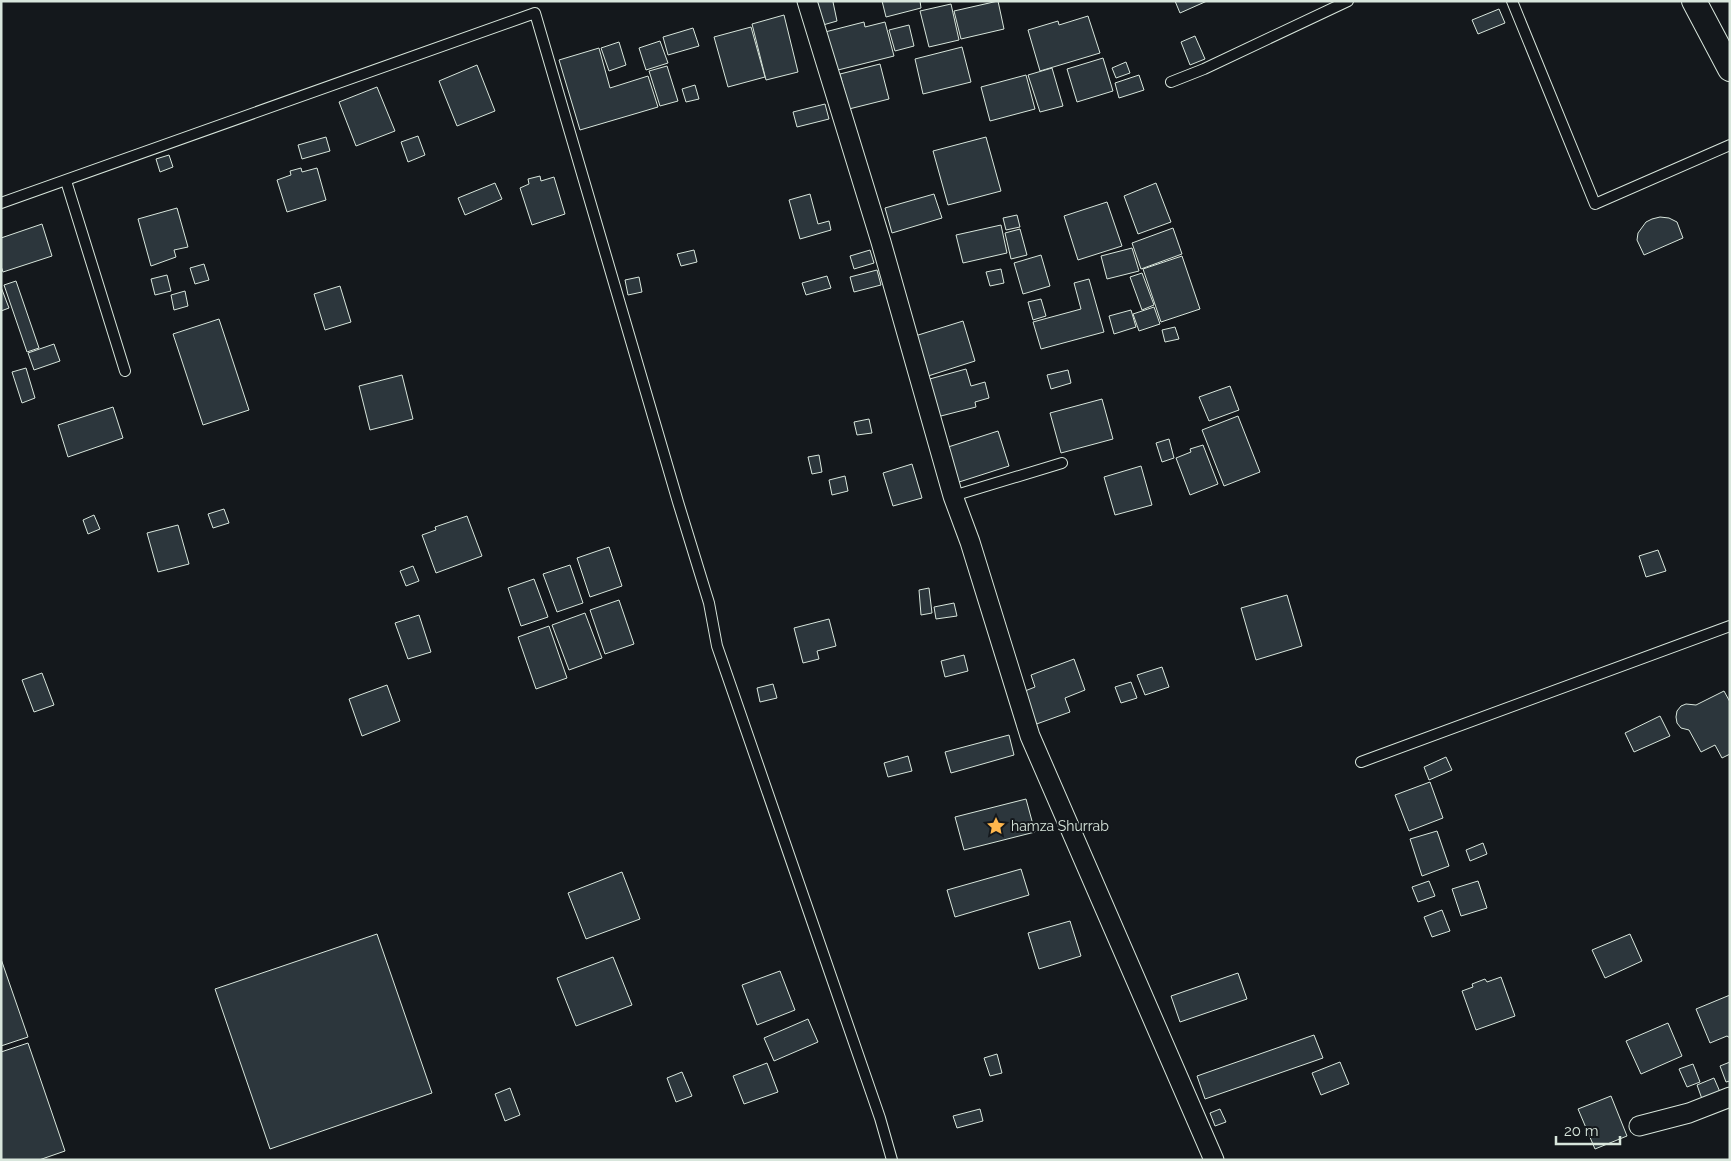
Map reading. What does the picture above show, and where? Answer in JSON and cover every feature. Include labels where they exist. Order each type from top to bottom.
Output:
[{"type":"street","points":[[807,1],[881,242],[953,496],[970,542],[1030,736],[1214,1160]]},
{"type":"street","points":[[1694,1],[1730,69]]},
{"type":"street","points":[[1639,1126],[1689,1113],[1730,1097]]},
{"type":"lane","points":[[532,1],[675,493],[709,603],[718,648],[892,1160]]},
{"type":"lane","points":[[1170,82],[1204,69],[1348,1]]},
{"type":"lane","points":[[1512,1],[1595,204],[1730,145]]},
{"type":"lane","points":[[1,203],[536,13]]},
{"type":"lane","points":[[66,181],[125,371]]},
{"type":"lane","points":[[953,496],[1062,463]]},
{"type":"lane","points":[[1361,762],[1730,626]]},
{"type":"building","points":[[817,1],[835,1],[833,2],[837,21],[823,25]]},
{"type":"building","points":[[882,1],[920,1],[921,8],[886,17]]},
{"type":"building","points":[[998,1],[1004,29],[961,39],[954,11]]},
{"type":"building","points":[[1175,1],[1207,1],[1180,13]]},
{"type":"building","points":[[951,4],[959,40],[929,47],[920,11]]},
{"type":"building","points":[[1499,9],[1505,23],[1478,34],[1472,20]]},
{"type":"building","points":[[784,15],[798,72],[766,80],[752,24]]},
{"type":"building","points":[[1088,16],[1100,53],[1040,71],[1028,30],[1058,21],[1059,25]]},
{"type":"building","points":[[864,22],[865,27],[885,22],[894,56],[834,71],[825,32]]},
{"type":"building","points":[[909,25],[914,46],[895,51],[889,30]]},
{"type":"building","points":[[751,27],[765,77],[728,87],[714,37]]},
{"type":"building","points":[[693,28],[699,46],[668,55],[663,37]]},
{"type":"building","points":[[1195,36],[1205,59],[1190,65],[1181,42]]},
{"type":"building","points":[[660,41],[668,63],[646,70],[639,48]]},
{"type":"building","points":[[619,42],[626,65],[609,71],[601,48]]},
{"type":"building","points":[[962,47],[971,82],[923,94],[915,59]]},
{"type":"building","points":[[599,48],[610,88],[648,76],[658,107],[580,130],[559,60]]},
{"type":"building","points":[[1103,58],[1113,91],[1077,102],[1067,69]]},
{"type":"building","points":[[1126,62],[1130,73],[1116,78],[1112,68]]},
{"type":"building","points":[[880,64],[889,99],[849,109],[840,74]]},
{"type":"building","points":[[477,65],[495,111],[457,126],[439,81]]},
{"type":"building","points":[[667,66],[678,101],[660,106],[649,71]]},
{"type":"building","points":[[1052,68],[1063,106],[1040,112],[1028,75]]},
{"type":"building","points":[[1026,75],[1035,109],[990,121],[981,87]]},
{"type":"building","points":[[1139,75],[1144,90],[1119,98],[1115,83]]},
{"type":"building","points":[[695,85],[699,99],[686,102],[682,89]]},
{"type":"building","points":[[377,87],[395,131],[356,146],[339,102]]},
{"type":"building","points":[[825,104],[829,119],[797,127],[793,112]]},
{"type":"building","points":[[418,136],[425,155],[408,162],[401,142]]},
{"type":"building","points":[[326,137],[330,151],[302,159],[298,145]]},
{"type":"building","points":[[986,137],[1001,191],[948,205],[933,151]]},
{"type":"building","points":[[169,155],[173,167],[160,172],[156,159]]},
{"type":"building","points":[[301,168],[302,172],[317,168],[326,200],[287,212],[277,180],[291,175],[290,171]]},
{"type":"building","points":[[540,176],[541,181],[554,177],[565,214],[532,225],[520,188],[529,184],[528,179]]},
{"type":"building","points":[[495,183],[502,199],[465,215],[458,198]]},
{"type":"building","points":[[1156,183],[1171,222],[1138,234],[1124,196]]},
{"type":"building","points":[[810,194],[818,224],[829,221],[831,230],[800,239],[789,200]]},
{"type":"building","points":[[934,194],[942,218],[892,233],[885,208]]},
{"type":"building","points":[[1107,202],[1122,246],[1078,260],[1064,216]]},
{"type":"building","points":[[177,208],[188,247],[174,250],[176,257],[151,266],[138,219]]},
{"type":"building","points":[[1017,215],[1020,227],[1006,230],[1003,218]]},
{"type":"building","points":[[1660,217],[1669,218],[1677,222],[1683,238],[1644,255],[1637,240],[1638,233],[1646,222]]},
{"type":"building","points":[[42,224],[52,256],[3,272],[1,266],[1,238]]},
{"type":"building","points":[[1001,225],[1007,253],[963,263],[956,235]]},
{"type":"building","points":[[1173,228],[1182,254],[1141,269],[1132,243]]},
{"type":"building","points":[[1020,229],[1027,255],[1011,259],[1005,233]]},
{"type":"building","points":[[1132,248],[1139,271],[1107,279],[1101,256]]},
{"type":"building","points":[[694,250],[697,262],[681,266],[677,254]]},
{"type":"building","points":[[870,250],[874,263],[854,269],[850,256]]},
{"type":"building","points":[[1041,255],[1050,286],[1023,294],[1014,263]]},
{"type":"building","points":[[1182,256],[1200,309],[1161,322],[1143,269]]},
{"type":"building","points":[[204,264],[209,280],[195,284],[190,268]]},
{"type":"building","points":[[1001,269],[1004,283],[990,286],[986,272]]},
{"type":"building","points":[[877,270],[881,285],[854,292],[850,277]]},
{"type":"building","points":[[1142,273],[1154,305],[1142,310],[1130,277]]},
{"type":"building","points":[[167,275],[171,291],[155,295],[151,279]]},
{"type":"building","points":[[827,276],[831,288],[806,295],[802,283]]},
{"type":"building","points":[[639,277],[642,292],[628,295],[625,280]]},
{"type":"building","points":[[1089,279],[1104,332],[1041,349],[1033,322],[1081,309],[1074,283]]},
{"type":"building","points":[[16,281],[39,348],[27,352],[4,285]]},
{"type":"building","points":[[340,286],[351,322],[325,330],[314,294]]},
{"type":"building","points":[[1,287],[9,308],[1,311]]},
{"type":"building","points":[[185,291],[188,306],[174,310],[171,295]]},
{"type":"building","points":[[1041,299],[1046,316],[1033,320],[1028,302]]},
{"type":"building","points":[[1154,307],[1160,324],[1139,331],[1133,314]]},
{"type":"building","points":[[1131,310],[1136,327],[1114,334],[1109,316]]},
{"type":"building","points":[[219,319],[249,410],[203,425],[173,334]]},
{"type":"building","points":[[963,321],[975,361],[928,376],[915,336]]},
{"type":"building","points":[[1175,327],[1179,339],[1165,342],[1162,330]]},
{"type":"building","points":[[54,344],[60,361],[34,370],[28,353]]},
{"type":"building","points":[[26,368],[35,398],[22,403],[12,372]]},
{"type":"building","points":[[966,369],[971,386],[985,382],[989,398],[975,402],[976,407],[937,417],[926,380]]},
{"type":"building","points":[[1068,370],[1071,383],[1051,389],[1047,375]]},
{"type":"building","points":[[402,375],[413,419],[370,430],[359,386]]},
{"type":"building","points":[[1230,386],[1239,410],[1209,421],[1199,397]]},
{"type":"building","points":[[1102,399],[1113,439],[1061,453],[1050,413]]},
{"type":"building","points":[[113,407],[123,438],[68,457],[58,425]]},
{"type":"building","points":[[1238,416],[1260,472],[1224,486],[1202,430]]},
{"type":"building","points":[[869,419],[872,433],[857,435],[854,422]]},
{"type":"building","points":[[998,431],[1009,466],[956,483],[945,448]]},
{"type":"building","points":[[1169,439],[1174,458],[1162,462],[1156,443]]},
{"type":"building","points":[[1203,445],[1218,484],[1190,495],[1176,458],[1191,452],[1190,449]]},
{"type":"building","points":[[819,455],[822,472],[812,474],[808,457]]},
{"type":"building","points":[[912,464],[922,498],[893,506],[883,473]]},
{"type":"building","points":[[1141,466],[1152,505],[1115,515],[1104,477]]},
{"type":"building","points":[[845,476],[848,491],[832,495],[829,480]]},
{"type":"building","points":[[224,509],[229,523],[213,528],[208,514]]},
{"type":"building","points":[[94,515],[100,529],[88,534],[83,520]]},
{"type":"building","points":[[467,516],[482,556],[436,573],[422,535],[436,530],[435,527]]},
{"type":"building","points":[[178,525],[189,564],[158,572],[147,533]]},
{"type":"building","points":[[609,547],[622,586],[590,597],[577,558]]},
{"type":"building","points":[[1658,550],[1666,571],[1646,577],[1639,556]]},
{"type":"building","points":[[570,565],[583,603],[557,612],[543,574]]},
{"type":"building","points":[[413,566],[419,581],[406,586],[400,571]]},
{"type":"building","points":[[534,579],[548,617],[521,626],[508,588]]},
{"type":"building","points":[[929,588],[932,613],[921,615],[919,590]]},
{"type":"building","points":[[1287,595],[1302,646],[1256,660],[1241,608]]},
{"type":"building","points":[[619,600],[634,644],[605,654],[590,610]]},
{"type":"building","points":[[954,603],[957,616],[936,619],[934,607]]},
{"type":"building","points":[[585,613],[602,658],[569,670],[552,625]]},
{"type":"building","points":[[419,615],[431,652],[408,659],[395,623]]},
{"type":"building","points":[[829,619],[836,646],[817,651],[819,659],[803,663],[794,628]]},
{"type":"building","points":[[549,626],[567,678],[536,689],[518,637]]},
{"type":"building","points":[[964,655],[968,671],[945,677],[941,661]]},
{"type":"building","points":[[1074,659],[1085,690],[1065,698],[1070,712],[1031,726],[1020,693],[1035,687],[1031,675]]},
{"type":"building","points":[[1162,667],[1169,687],[1145,695],[1137,675]]},
{"type":"building","points":[[42,673],[54,705],[34,712],[22,680]]},
{"type":"building","points":[[1131,682],[1137,698],[1121,703],[1115,687]]},
{"type":"building","points":[[773,684],[777,698],[760,702],[757,688]]},
{"type":"building","points":[[387,685],[400,721],[362,736],[349,699]]},
{"type":"building","points":[[1724,691],[1730,702],[1730,754],[1722,758],[1715,745],[1701,752],[1689,730],[1681,728],[1677,723],[1676,717],[1677,711],[1681,706],[1686,704],[1696,705]]},
{"type":"building","points":[[1660,716],[1670,736],[1634,752],[1625,733]]},
{"type":"building","points":[[1009,735],[1014,755],[951,773],[945,752]]},
{"type":"building","points":[[908,756],[912,771],[888,777],[884,763]]},
{"type":"building","points":[[1446,757],[1452,770],[1429,780],[1424,767]]},
{"type":"building","points":[[1430,782],[1443,818],[1409,831],[1395,795]]},
{"type":"building","points":[[1026,799],[1035,832],[964,850],[955,817]]},
{"type":"building","points":[[1437,831],[1449,866],[1422,876],[1410,839]]},
{"type":"building","points":[[1483,843],[1487,854],[1470,861],[1466,850]]},
{"type":"building","points":[[1021,869],[1029,895],[955,917],[947,890]]},
{"type":"building","points":[[622,872],[640,919],[586,939],[568,893]]},
{"type":"building","points":[[1429,881],[1435,896],[1418,902],[1412,887]]},
{"type":"building","points":[[1478,881],[1487,908],[1461,916],[1452,889]]},
{"type":"building","points":[[1442,910],[1450,931],[1432,937],[1424,917]]},
{"type":"building","points":[[1070,921],[1081,956],[1039,969],[1028,933]]},
{"type":"building","points":[[377,934],[432,1093],[270,1149],[215,989]]},
{"type":"building","points":[[1630,934],[1642,961],[1605,978],[1592,950]]},
{"type":"building","points":[[613,957],[632,1005],[576,1026],[557,978]]},
{"type":"building","points":[[1,959],[28,1037],[1,1046]]},
{"type":"building","points":[[780,971],[795,1010],[757,1025],[742,985]]},
{"type":"building","points":[[1238,973],[1247,999],[1180,1022],[1171,996]]},
{"type":"building","points":[[1501,977],[1515,1016],[1476,1030],[1462,991],[1473,987],[1472,984],[1485,979],[1487,982]]},
{"type":"building","points":[[1730,995],[1730,1038],[1727,1036],[1710,1043],[1696,1009]]},
{"type":"building","points":[[808,1019],[818,1042],[774,1061],[764,1038]]},
{"type":"building","points":[[1668,1023],[1682,1056],[1641,1074],[1626,1041]]},
{"type":"building","points":[[1314,1035],[1323,1058],[1205,1099],[1197,1076]]},
{"type":"building","points":[[28,1043],[65,1151],[39,1160],[1,1160],[1,1052]]},
{"type":"building","points":[[997,1054],[1002,1073],[990,1076],[984,1058]]},
{"type":"building","points":[[1340,1062],[1349,1084],[1321,1095],[1312,1073]]},
{"type":"building","points":[[1730,1062],[1730,1081],[1726,1082],[1720,1066]]},
{"type":"building","points":[[767,1063],[778,1092],[744,1104],[733,1076]]},
{"type":"building","points":[[1693,1064],[1700,1082],[1687,1087],[1679,1069]]},
{"type":"building","points":[[682,1072],[692,1096],[676,1102],[667,1078]]},
{"type":"building","points":[[1714,1078],[1720,1092],[1702,1099],[1697,1085]]},
{"type":"building","points":[[510,1088],[520,1115],[505,1121],[495,1094]]},
{"type":"building","points":[[1611,1096],[1627,1136],[1595,1149],[1578,1109]]},
{"type":"building","points":[[980,1109],[983,1121],[957,1128],[953,1116]]},
{"type":"building","points":[[1220,1109],[1226,1122],[1215,1126],[1210,1113]]},
{"type":"place","name":"hamza Shurrab","points":[[996,826]]}]
